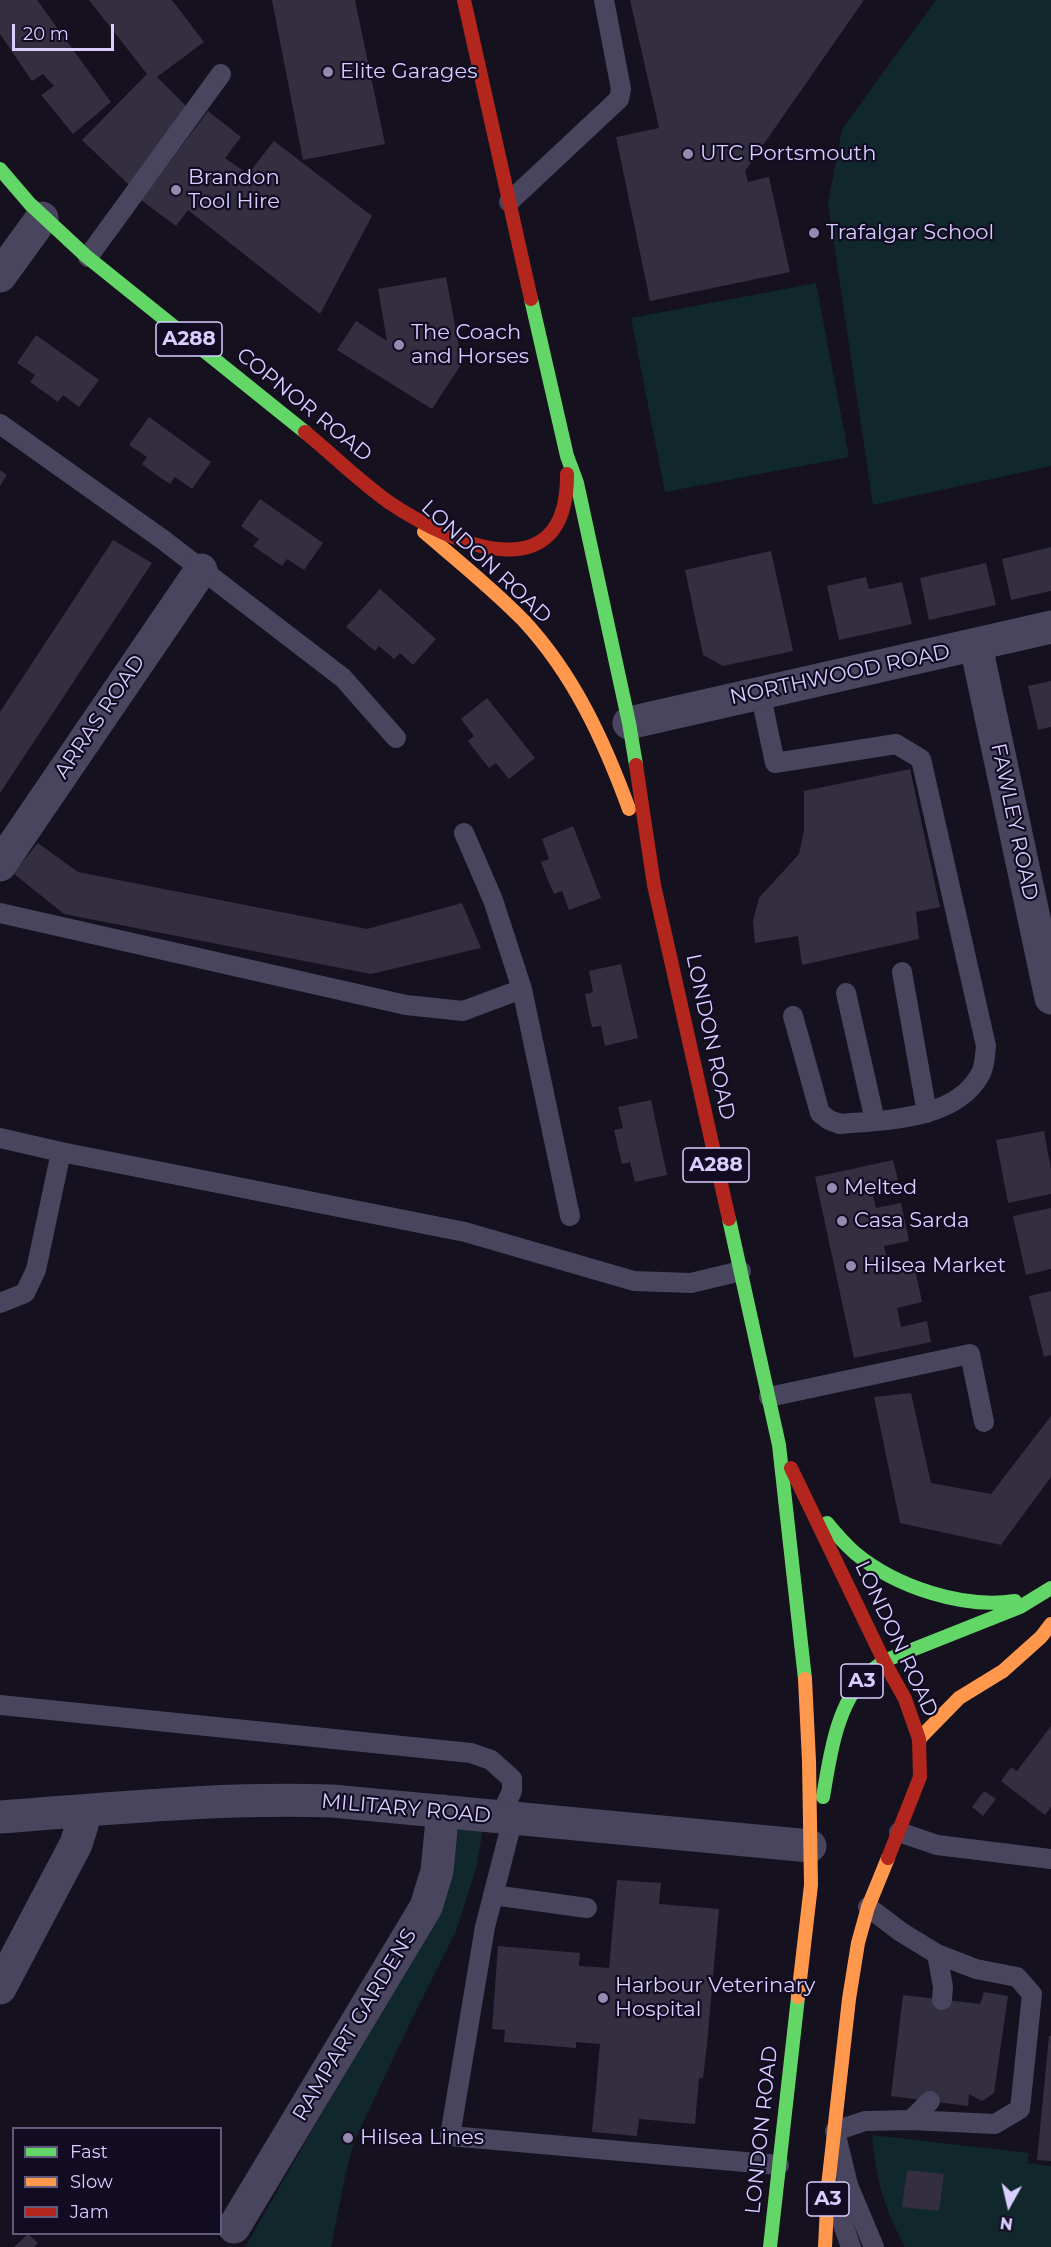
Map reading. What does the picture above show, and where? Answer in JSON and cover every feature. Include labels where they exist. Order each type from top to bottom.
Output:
[{"type":"main road","name":"A288","points":[[464,0],[567,456]]},
{"type":"main road","name":"COPNOR ROAD","points":[[0,169],[42,218],[106,274],[267,400],[388,501],[425,522],[487,547],[522,549],[536,545],[557,529],[566,505],[567,456]]},
{"type":"main road","name":"LONDON ROAD","points":[[567,456],[578,483],[629,723],[654,885],[779,1445],[804,1666],[809,1761],[811,1885],[770,2247]]},
{"type":"main road","name":"LONDON ROAD","points":[[388,501],[509,608],[535,634],[563,669],[591,719],[621,787],[654,885]]},
{"type":"main road","name":"LONDON ROAD","points":[[779,1445],[824,1519],[844,1543],[886,1572],[909,1583],[951,1597],[988,1605],[1005,1604],[1049,1589]]},
{"type":"main road","name":"LONDON ROAD","points":[[779,1445],[884,1661],[905,1699],[919,1739],[920,1777],[900,1832],[868,1907],[858,1942],[849,1999],[828,2186],[825,2247]]},
{"type":"main road","name":"A3","points":[[811,1885],[827,1771],[839,1725],[852,1696],[866,1675],[884,1661],[1012,1610],[1049,1589]]},
{"type":"main road","points":[[919,1739],[959,1698],[1003,1671],[1041,1637],[1051,1624]]},
{"type":"street","points":[[0,276],[42,218]]},
{"type":"street","name":"ARRAS ROAD","points":[[0,865],[201,570]]},
{"type":"street","name":"NORTHWOOD ROAD","points":[[629,723],[760,692],[976,646],[1051,627]]},
{"type":"street","name":"FAWLEY ROAD","points":[[976,646],[1051,998]]},
{"type":"street","name":"MILITARY ROAD","points":[[0,1817],[188,1803],[332,1801],[810,1846]]},
{"type":"street","points":[[0,1988],[76,1844],[82,1826],[81,1811]]},
{"type":"street","name":"RAMPART GARDENS","points":[[234,2227],[426,1907],[437,1872],[443,1811]]},
{"type":"lane","points":[[509,202],[619,99],[621,89],[604,0]]},
{"type":"lane","points":[[88,257],[221,74]]},
{"type":"lane","points":[[0,424],[162,539],[343,678],[396,738]]},
{"type":"lane","points":[[760,692],[775,763],[896,744],[921,759],[986,1046],[982,1071],[971,1088],[944,1106],[927,1113],[840,1124],[820,1113],[793,1016]]},
{"type":"lane","points":[[464,833],[493,900],[522,989],[570,1216]]},
{"type":"lane","points":[[0,913],[406,1005],[463,1011],[522,989]]},
{"type":"lane","points":[[902,972],[927,1113]]},
{"type":"lane","points":[[846,993],[875,1121]]},
{"type":"lane","points":[[0,1138],[465,1232],[634,1281],[692,1283],[741,1271]]},
{"type":"lane","points":[[0,1303],[25,1293],[36,1270],[61,1152]]},
{"type":"lane","points":[[769,1397],[969,1354],[984,1422]]},
{"type":"lane","points":[[0,1705],[471,1753],[491,1760],[512,1779],[512,1791],[485,1927],[450,2136],[779,2165]]},
{"type":"lane","points":[[900,1832],[938,1845],[1051,1859]]},
{"type":"lane","points":[[493,1895],[587,1908]]},
{"type":"lane","points":[[868,1907],[901,1932],[937,1954],[976,1969],[1017,1977],[1032,1994],[1020,2109],[995,2124],[911,2120],[865,2121],[835,2131],[848,2185],[874,2247]]},
{"type":"lane","points":[[937,1954],[943,1987],[942,2000]]},
{"type":"lane","points":[[911,2120],[930,2101]]},
{"type":"lane","points":[[828,2186],[851,2247]]},
{"type":"green space","points":[[936,0],[1051,0],[1051,466],[873,505],[828,204],[842,129]]},
{"type":"green space","points":[[816,283],[849,457],[665,492],[631,318]]},
{"type":"green space","points":[[459,1828],[483,1828],[477,1865],[456,1931],[354,2142],[331,2247],[245,2247],[348,2068],[452,1875]]},
{"type":"green space","points":[[872,2135],[1029,2153],[1027,2163],[1051,2166],[1051,2247],[905,2247],[882,2193]]},
{"type":"building","points":[[0,0],[37,0],[111,102],[73,134],[41,95],[54,86],[43,74],[32,81],[0,34]]},
{"type":"building","points":[[89,0],[172,0],[204,42],[157,77],[187,107],[129,185],[82,140],[147,74]]},
{"type":"building","name":"Elite Garages","points":[[272,0],[355,0],[385,144],[303,160]]},
{"type":"building","name":"UTC Portsmouth","points":[[630,0],[864,0],[745,171],[748,182],[769,177],[790,272],[650,301],[616,137],[659,128]]},
{"type":"building","points":[[208,111],[241,137],[225,158],[248,174],[274,141],[372,216],[320,314],[188,210],[176,226],[141,200]]},
{"type":"building","name":"The Coach and Horses","points":[[446,277],[462,363],[432,409],[337,350],[356,321],[387,341],[378,289]]},
{"type":"building","points":[[36,335],[99,380],[79,407],[63,395],[58,402],[30,382],[35,375],[17,363]]},
{"type":"building","points":[[149,417],[211,462],[192,489],[175,477],[170,484],[155,474],[142,464],[147,457],[129,445]]},
{"type":"building","points":[[0,470],[7,475],[0,486]]},
{"type":"building","points":[[260,499],[323,543],[304,570],[287,559],[282,566],[253,546],[259,539],[241,526]]},
{"type":"building","points":[[113,540],[152,563],[0,793],[0,712]]},
{"type":"building","points":[[1051,547],[1051,591],[1011,600],[1002,559]]},
{"type":"building","points":[[771,551],[793,651],[723,666],[703,655],[685,570]]},
{"type":"building","points":[[986,563],[996,605],[929,620],[920,578]]},
{"type":"building","points":[[866,577],[869,589],[902,582],[912,624],[839,640],[827,586]]},
{"type":"building","points":[[380,589],[436,639],[413,665],[400,653],[394,659],[379,646],[375,651],[346,627]]},
{"type":"building","points":[[1051,681],[1051,727],[1038,730],[1028,686]]},
{"type":"building","points":[[487,698],[535,758],[509,779],[496,763],[489,768],[468,741],[474,736],[461,719]]},
{"type":"building","points":[[910,769],[940,907],[916,912],[919,939],[802,965],[798,936],[755,943],[753,921],[759,898],[799,854],[804,830],[804,791]]},
{"type":"building","points":[[573,826],[601,898],[569,910],[562,891],[554,894],[547,878],[541,862],[549,859],[542,839]]},
{"type":"building","points":[[38,843],[78,872],[367,929],[462,903],[481,948],[371,974],[64,914],[13,873]]},
{"type":"building","points":[[621,964],[638,1038],[605,1046],[601,1026],[592,1027],[588,1010],[585,994],[593,992],[589,971]]},
{"type":"building","points":[[651,1100],[667,1175],[635,1182],[630,1162],[622,1164],[614,1130],[623,1128],[618,1107]]},
{"type":"building","points":[[1044,1131],[1051,1169],[1051,1194],[1008,1203],[996,1140]]},
{"type":"building","points":[[893,1160],[898,1180],[871,1186],[873,1196],[876,1208],[901,1203],[909,1241],[884,1246],[889,1269],[914,1264],[922,1302],[897,1308],[901,1327],[927,1321],[931,1342],[854,1358],[815,1177]]},
{"type":"building","points":[[1051,1208],[1051,1269],[1026,1275],[1013,1216]]},
{"type":"building","points":[[1051,1291],[1051,1355],[1044,1357],[1029,1296]]},
{"type":"building","points":[[911,1393],[931,1483],[991,1494],[1051,1416],[1051,1477],[1001,1545],[900,1523],[874,1397]]},
{"type":"building","points":[[1051,1726],[1051,1807],[1045,1815],[1001,1781],[1011,1767],[1017,1771]]},
{"type":"building","points":[[984,1791],[996,1799],[983,1816],[972,1807]]},
{"type":"building","name":"Harbour Veterinary Hospital","points":[[617,1880],[661,1883],[659,1904],[719,1909],[707,2044],[703,2078],[699,2078],[695,2124],[639,2119],[637,2136],[592,2132],[600,2044],[576,2042],[576,2048],[504,2042],[505,2030],[492,2029],[498,1946],[580,1953],[579,1966],[609,1968]]},
{"type":"building","points":[[984,1992],[1008,1996],[994,2093],[982,2101],[969,2094],[968,2106],[891,2096],[903,1995],[980,2004]]},
{"type":"building","points":[[1049,2036],[1051,2036],[1051,2161],[1037,2160]]},
{"type":"building","points":[[907,2170],[944,2174],[939,2211],[902,2207]]},
{"type":"building","points":[[27,2235],[38,2243],[34,2247],[14,2247]]},
{"type":"traffic: fast","points":[[0,169],[30,204],[86,256],[305,432]]},
{"type":"traffic: fast","points":[[531,299],[567,456],[577,483],[636,765]]},
{"type":"traffic: fast","points":[[729,1219],[779,1445],[805,1679]]},
{"type":"traffic: fast","points":[[827,1523],[855,1553],[890,1576],[910,1585],[931,1593],[974,1602],[1015,1601]]},
{"type":"traffic: fast","points":[[823,1797],[841,1717],[856,1688],[868,1673],[884,1661],[1020,1607],[1051,1588]]},
{"type":"traffic: fast","points":[[770,2247],[798,1997]]},
{"type":"traffic: slow","points":[[424,532],[512,609],[542,642],[573,686],[586,710],[629,809]]},
{"type":"traffic: slow","points":[[919,1739],[959,1698],[1003,1671],[1041,1637],[1051,1624]]},
{"type":"traffic: slow","points":[[798,1997],[811,1885],[805,1679]]},
{"type":"traffic: slow","points":[[825,2247],[828,2186],[849,1999],[858,1943],[868,1907],[888,1858]]},
{"type":"traffic: jam","points":[[464,0],[531,299]]},
{"type":"traffic: jam","points":[[305,432],[379,495],[415,518],[444,533],[473,544],[502,549],[528,547],[548,535],[562,512],[567,474]]},
{"type":"traffic: jam","points":[[636,765],[654,885],[729,1219]]},
{"type":"traffic: jam","points":[[791,1468],[884,1661],[905,1699],[919,1739],[920,1777],[888,1858]]},
{"type":"place","name":"Elite Garages","points":[[328,72]]},
{"type":"place","name":"UTC Portsmouth","points":[[688,154]]},
{"type":"place","name":"Brandon Tool Hire","points":[[176,190]]},
{"type":"place","name":"Trafalgar School","points":[[814,233]]},
{"type":"place","name":"The Coach and Horses","points":[[399,345]]},
{"type":"place","name":"Melted","points":[[832,1188]]},
{"type":"place","name":"Casa Sarda","points":[[842,1221]]},
{"type":"place","name":"Hilsea Market","points":[[851,1266]]},
{"type":"place","name":"Harbour Veterinary Hospital","points":[[603,1998]]},
{"type":"place","name":"Hilsea Lines","points":[[348,2138]]}]
